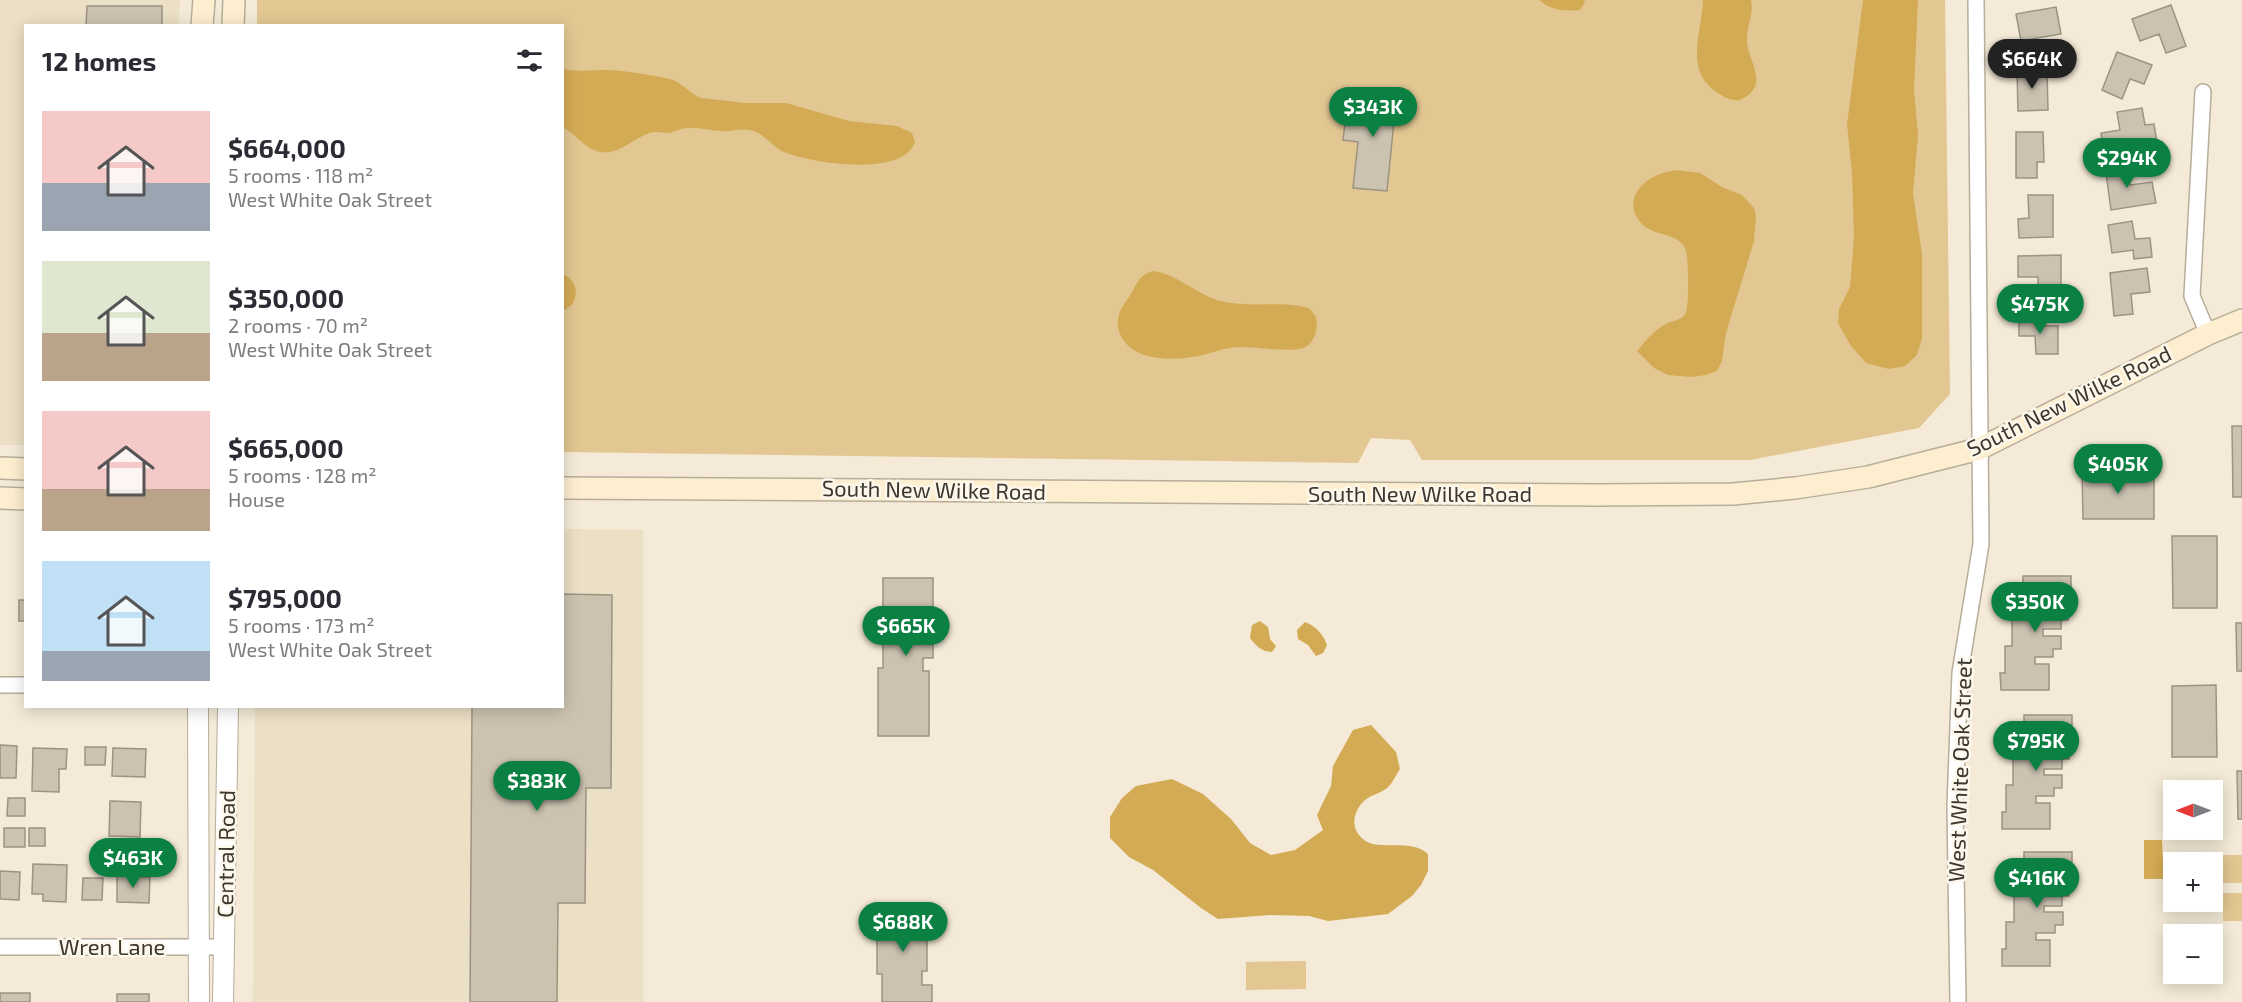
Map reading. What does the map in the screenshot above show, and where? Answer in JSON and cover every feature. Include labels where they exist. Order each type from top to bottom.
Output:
[{"type":"main road","points":[[202,24],[204,0]]},
{"type":"main road","points":[[234,0],[234,24]]},
{"type":"main road","name":"South New Wilke Road","points":[[564,488],[1272,494],[1733,494],[1795,488],[1868,477],[1979,448],[2208,334],[2242,320]]},
{"type":"main road","points":[[0,468],[24,469]]},
{"type":"main road","points":[[0,498],[24,499]]},
{"type":"street","name":"West White Oak Street","points":[[1958,1002],[1955,806],[1960,673],[1981,544],[1976,0]]},
{"type":"street","points":[[2204,92],[2192,296],[2208,334]]},
{"type":"street","points":[[0,685],[24,685]]},
{"type":"street","name":"Central Road","points":[[198,708],[199,1002]]},
{"type":"street","name":"Central Road","points":[[223,1002],[228,708]]},
{"type":"street","name":"Wren Lane","points":[[0,947],[224,947]]},
{"type":"shaded area","points":[[0,0],[180,0],[179,24],[24,24],[24,445],[0,445]]},
{"type":"shaded area","points":[[257,0],[1945,0],[1950,394],[1919,428],[1750,460],[1422,460],[1410,440],[1371,438],[1358,463],[564,452],[564,24],[257,24]]},
{"type":"shaded area","points":[[1539,0],[1584,0],[1585,2],[1580,10],[1558,10]]},
{"type":"shaded area","points":[[1703,0],[1751,0],[1752,11],[1747,42],[1756,73],[1756,83],[1750,94],[1740,100],[1731,100],[1721,95],[1707,84],[1701,74],[1697,51]]},
{"type":"shaded area","points":[[1863,0],[1918,0],[1914,90],[1918,135],[1913,194],[1922,254],[1922,338],[1917,355],[1905,366],[1889,369],[1866,363],[1851,346],[1838,323],[1839,309],[1850,287],[1854,238],[1852,173],[1847,124]]},
{"type":"shaded area","points":[[564,69],[624,71],[670,79],[701,98],[746,103],[786,103],[849,121],[897,126],[912,133],[915,142],[907,153],[893,160],[855,165],[814,160],[784,152],[759,133],[743,129],[725,131],[684,128],[668,133],[652,132],[614,151],[600,152],[590,148],[564,128]]},
{"type":"shaded area","points":[[1677,170],[1700,173],[1722,187],[1742,195],[1754,208],[1756,216],[1754,241],[1726,333],[1722,361],[1717,371],[1691,377],[1668,375],[1654,368],[1637,351],[1663,325],[1681,318],[1686,312],[1688,280],[1685,248],[1678,240],[1644,226],[1633,207],[1638,190],[1650,178]]},
{"type":"shaded area","points":[[1154,271],[1172,277],[1221,301],[1242,304],[1294,305],[1310,309],[1316,317],[1314,337],[1307,346],[1294,350],[1237,347],[1177,359],[1143,355],[1126,343],[1120,334],[1118,320],[1122,308],[1138,282],[1144,275]]},
{"type":"shaded area","points":[[564,274],[575,286],[573,304],[564,310]]},
{"type":"shaded area","points":[[564,529],[643,530],[643,1002],[253,1002],[255,708],[564,708]]},
{"type":"shaded area","points":[[1260,621],[1268,627],[1270,639],[1276,646],[1272,652],[1260,648],[1250,638],[1252,625]]},
{"type":"shaded area","points":[[1305,622],[1316,628],[1323,637],[1327,645],[1323,653],[1316,656],[1308,645],[1298,639],[1297,630]]},
{"type":"shaded area","points":[[1371,725],[1396,752],[1400,769],[1387,788],[1365,800],[1360,806],[1355,818],[1355,827],[1365,841],[1373,844],[1411,846],[1428,854],[1428,871],[1421,885],[1412,896],[1388,914],[1328,921],[1309,916],[1270,915],[1218,919],[1153,870],[1129,857],[1110,838],[1110,817],[1122,798],[1136,786],[1172,779],[1203,794],[1231,819],[1250,843],[1271,855],[1295,850],[1323,830],[1317,815],[1331,786],[1333,766],[1353,730]]},
{"type":"shaded area","points":[[2144,840],[2162,840],[2163,879],[2144,879]]},
{"type":"shaded area","points":[[2223,855],[2242,855],[2242,883],[2223,883]]},
{"type":"shaded area","points":[[2223,893],[2242,893],[2242,921],[2223,921]]},
{"type":"shaded area","points":[[1306,961],[1306,989],[1246,990],[1246,962]]},
{"type":"building","points":[[2171,5],[2186,46],[2166,53],[2159,34],[2140,41],[2132,19]]},
{"type":"building","points":[[87,6],[162,6],[162,24],[86,24]]},
{"type":"building","points":[[2056,7],[2061,34],[2021,41],[2016,14]]},
{"type":"building","points":[[2117,52],[2152,65],[2144,84],[2130,79],[2122,99],[2102,90]]},
{"type":"building","points":[[2047,70],[2048,110],[2018,111],[2017,71]]},
{"type":"building","points":[[1361,88],[1397,91],[1387,191],[1353,188],[1358,142],[1343,140],[1346,115],[1358,116]]},
{"type":"building","points":[[2142,108],[2145,125],[2154,124],[2158,149],[2105,158],[2101,133],[2120,130],[2117,112]]},
{"type":"building","points":[[2016,132],[2043,132],[2044,162],[2037,162],[2037,178],[2016,178]]},
{"type":"building","points":[[2126,163],[2130,185],[2152,182],[2156,203],[2111,210],[2105,166]]},
{"type":"building","points":[[2028,195],[2053,195],[2053,237],[2019,238],[2018,219],[2029,218]]},
{"type":"building","points":[[2132,221],[2135,239],[2150,238],[2152,257],[2134,259],[2133,250],[2112,253],[2108,225]]},
{"type":"building","points":[[2061,255],[2061,298],[2038,298],[2038,277],[2018,277],[2018,256]]},
{"type":"building","points":[[2147,268],[2150,292],[2131,294],[2133,314],[2114,316],[2110,273]]},
{"type":"building","points":[[2019,316],[2037,316],[2038,326],[2058,326],[2058,354],[2036,354],[2035,336],[2019,336]]},
{"type":"building","points":[[2232,426],[2242,426],[2242,497],[2233,497]]},
{"type":"building","points":[[2082,471],[2154,471],[2154,519],[2083,519]]},
{"type":"building","points":[[2172,536],[2217,536],[2217,608],[2173,608]]},
{"type":"building","points":[[2023,576],[2071,576],[2071,593],[2068,593],[2068,602],[2050,602],[2050,608],[2068,608],[2068,620],[2061,620],[2061,629],[2043,629],[2043,636],[2061,636],[2061,649],[2053,649],[2053,657],[2035,657],[2035,664],[2049,664],[2049,690],[2001,690],[2000,673],[2005,673],[2005,646],[2012,646],[2012,619],[2020,619],[2020,591],[2023,591]]},
{"type":"building","points":[[883,578],[933,578],[933,658],[923,658],[923,671],[929,671],[929,736],[878,736],[878,668],[883,668]]},
{"type":"building","points":[[564,594],[612,595],[611,788],[586,788],[585,903],[558,903],[557,1002],[470,1002],[472,708],[564,708]]},
{"type":"building","points":[[19,600],[24,600],[24,621],[19,621]]},
{"type":"building","points":[[2236,623],[2242,623],[2242,671],[2237,671]]},
{"type":"building","points":[[2216,685],[2217,757],[2172,757],[2172,686]]},
{"type":"building","points":[[2024,715],[2072,715],[2072,732],[2069,732],[2069,741],[2051,741],[2051,747],[2069,747],[2069,759],[2062,759],[2062,769],[2044,769],[2044,775],[2062,775],[2062,788],[2054,788],[2054,796],[2036,796],[2036,803],[2050,803],[2050,829],[2002,829],[2002,812],[2006,812],[2006,785],[2013,785],[2013,758],[2021,758],[2021,730],[2024,730]]},
{"type":"building","points":[[0,745],[17,746],[16,778],[0,778]]},
{"type":"building","points":[[85,747],[106,747],[105,765],[85,765]]},
{"type":"building","points":[[33,748],[67,749],[66,769],[59,769],[59,792],[32,791]]},
{"type":"building","points":[[113,748],[146,749],[145,777],[112,776]]},
{"type":"building","points":[[2237,771],[2242,771],[2242,819],[2238,819]]},
{"type":"building","points":[[8,798],[25,798],[25,816],[7,816]]},
{"type":"building","points":[[110,801],[141,802],[140,837],[109,836]]},
{"type":"building","points":[[4,828],[25,828],[25,847],[4,847]]},
{"type":"building","points":[[29,828],[45,828],[45,846],[29,846]]},
{"type":"building","points":[[2024,852],[2072,852],[2070,878],[2052,878],[2052,884],[2069,884],[2069,896],[2062,896],[2062,906],[2044,906],[2044,912],[2063,912],[2063,925],[2055,925],[2055,933],[2036,933],[2036,940],[2050,940],[2050,966],[2002,966],[2002,949],[2006,949],[2006,922],[2014,922],[2014,895],[2022,895],[2021,867],[2024,867]]},
{"type":"building","points":[[33,864],[67,865],[66,902],[43,901],[43,894],[32,894]]},
{"type":"building","points":[[0,871],[20,872],[19,900],[0,899]]},
{"type":"building","points":[[117,876],[150,877],[149,903],[117,902]]},
{"type":"building","points":[[83,878],[103,878],[102,900],[82,900]]},
{"type":"building","points":[[877,906],[927,906],[927,971],[922,971],[922,985],[932,985],[932,1002],[882,1002],[882,974],[877,974]]},
{"type":"building","points":[[0,993],[30,993],[30,1002],[0,1002]]},
{"type":"building","points":[[117,994],[149,994],[149,1002],[117,1002]]}]
